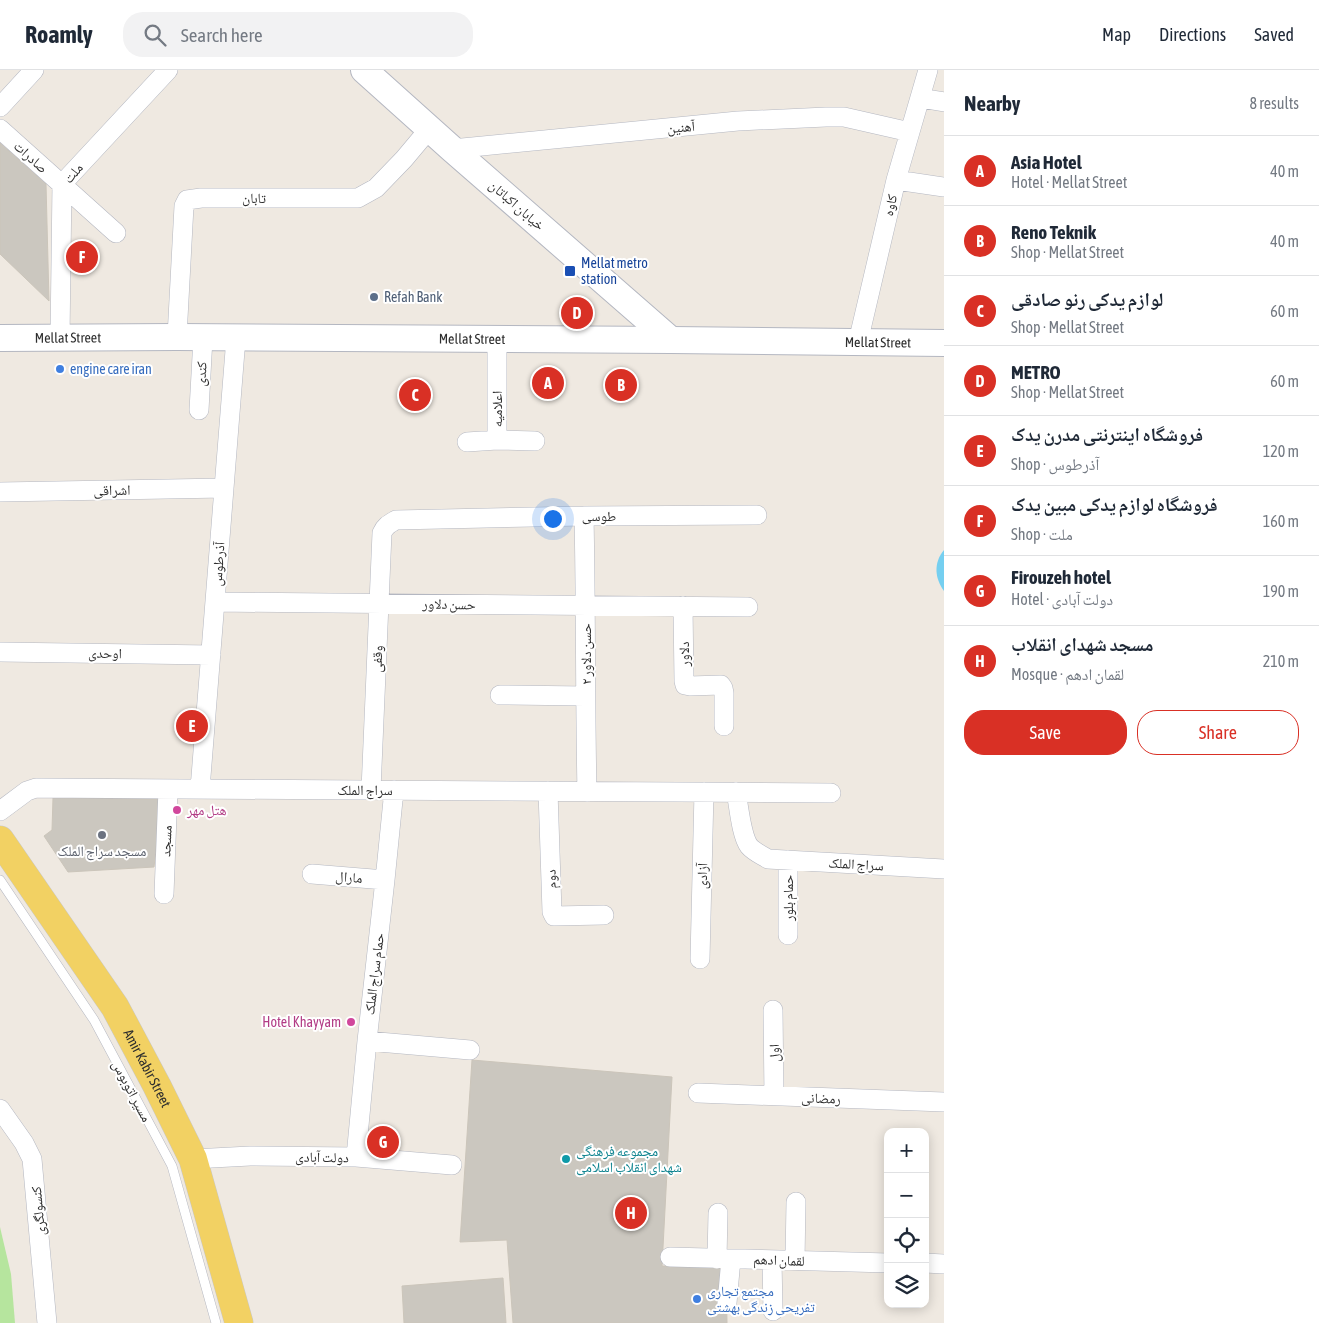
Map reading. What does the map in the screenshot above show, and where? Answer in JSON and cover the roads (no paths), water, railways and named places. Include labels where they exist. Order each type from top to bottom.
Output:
[{"type":"main road","name":"خیابان اکباتان","points":[[364,70],[671,340]]},
{"type":"main road","name":"Mellat Street","points":[[0,338],[177,337],[944,342]]},
{"type":"main road","name":"Amir Kabir Street","points":[[0,840],[115,1007],[157,1086],[193,1159],[239,1323]]},
{"type":"street","points":[[0,106],[34,70]]},
{"type":"street","name":"ملت","points":[[60,339],[62,184],[168,70]]},
{"type":"street","name":"کاوه","points":[[858,342],[896,180],[928,70]]},
{"type":"street","points":[[920,98],[944,102]]},
{"type":"street","name":"آهنین","points":[[452,149],[738,122],[826,117],[844,117],[910,132]]},
{"type":"street","name":"تابان","points":[[177,337],[184,206],[186,200],[201,198],[358,198],[376,188],[430,128]]},
{"type":"street","name":"صادرات","points":[[0,129],[116,233]]},
{"type":"street","points":[[896,180],[944,187]]},
{"type":"street","name":"کندی","points":[[199,410],[203,338]]},
{"type":"street","name":"آذرطوس","points":[[200,789],[236,338]]},
{"type":"street","name":"اعلامیه","points":[[497,339],[497,440],[535,441]]},
{"type":"street","points":[[467,442],[497,440]]},
{"type":"street","name":"اشراقی","points":[[0,492],[224,488]]},
{"type":"street","name":"طوسی","points":[[384,528],[396,520],[757,515]]},
{"type":"street","name":"حسن دلاور ۲","points":[[584,516],[587,792]]},
{"type":"street","name":"وقفی","points":[[371,790],[382,533],[384,528]]},
{"type":"street","name":"حسن دلاور","points":[[215,602],[748,607]]},
{"type":"street","name":"دلاور","points":[[683,606],[685,685],[721,685],[724,693],[724,726]]},
{"type":"street","name":"اوحدی","points":[[0,652],[211,655]]},
{"type":"street","points":[[500,695],[585,696]]},
{"type":"street","name":"سراج الملک","points":[[0,811],[26,791],[36,788],[831,793]]},
{"type":"street","name":"مسجد","points":[[164,894],[168,789]]},
{"type":"street","name":"حمام سراج الملک","points":[[356,1158],[394,790]]},
{"type":"street","name":"دوم","points":[[548,791],[552,912],[554,916],[604,915]]},
{"type":"street","name":"آزادی","points":[[700,959],[704,792]]},
{"type":"street","name":"سراج الملک","points":[[736,792],[747,842],[754,851],[768,859],[944,869]]},
{"type":"street","name":"حمام بلور","points":[[788,860],[788,935]]},
{"type":"street","name":"مارال","points":[[312,874],[385,880]]},
{"type":"street","name":"اول","points":[[773,1010],[774,1096]]},
{"type":"street","points":[[367,1040],[470,1050]]},
{"type":"street","name":"رمضانی","points":[[698,1093],[944,1102]]},
{"type":"street","name":"کنسولگری","points":[[0,1109],[24,1143],[32,1159],[47,1323]]},
{"type":"street","name":"دولت آبادی","points":[[193,1159],[250,1156],[356,1158],[452,1166]]},
{"type":"street","points":[[795,1260],[796,1202]]},
{"type":"street","points":[[718,1213],[727,1303]]},
{"type":"street","name":"لقمان ادهم","points":[[670,1257],[884,1263]]},
{"type":"street","points":[[772,1260],[774,1311]]},
{"type":"street","points":[[929,1264],[944,1264]]},
{"type":"lane","name":"مسیر اتوبوس","points":[[0,880],[94,1020],[172,1166],[216,1323]]},
{"type":"water","points":[[944,550],[944,591],[936,571],[938,560]]},
{"type":"place","name":"فروشگاه لوازم یدکی مبین یدک","points":[[82,257]]},
{"type":"place","name":"Mellat metro station","points":[[570,271]]},
{"type":"place","name":"Refah Bank","points":[[374,297]]},
{"type":"place","name":"METRO","points":[[577,313]]},
{"type":"place","name":"engine care iran","points":[[60,369]]},
{"type":"place","name":"Asia Hotel","points":[[548,383]]},
{"type":"place","name":"Reno Teknik","points":[[621,385]]},
{"type":"place","name":"لوازم یدکی رنو صادقی","points":[[415,395]]},
{"type":"place","name":"فروشگاه اینترنتی مدرن یدک","points":[[192,726]]},
{"type":"place","name":"هتل مهر","points":[[177,810]]},
{"type":"place","name":"مسجد سراج الملک","points":[[102,835]]},
{"type":"place","name":"Hotel Khayyam","points":[[351,1022]]},
{"type":"place","name":"Firouzeh hotel","points":[[383,1142]]},
{"type":"place","name":"مجموعه فرهنگی شهدای انقلاب اسلامی","points":[[566,1159]]},
{"type":"place","name":"مسجد شهدای انقلاب","points":[[631,1213]]},
{"type":"place","name":"مجتمع تجاری تفریحی زندگی بهشتی","points":[[697,1299]]}]
